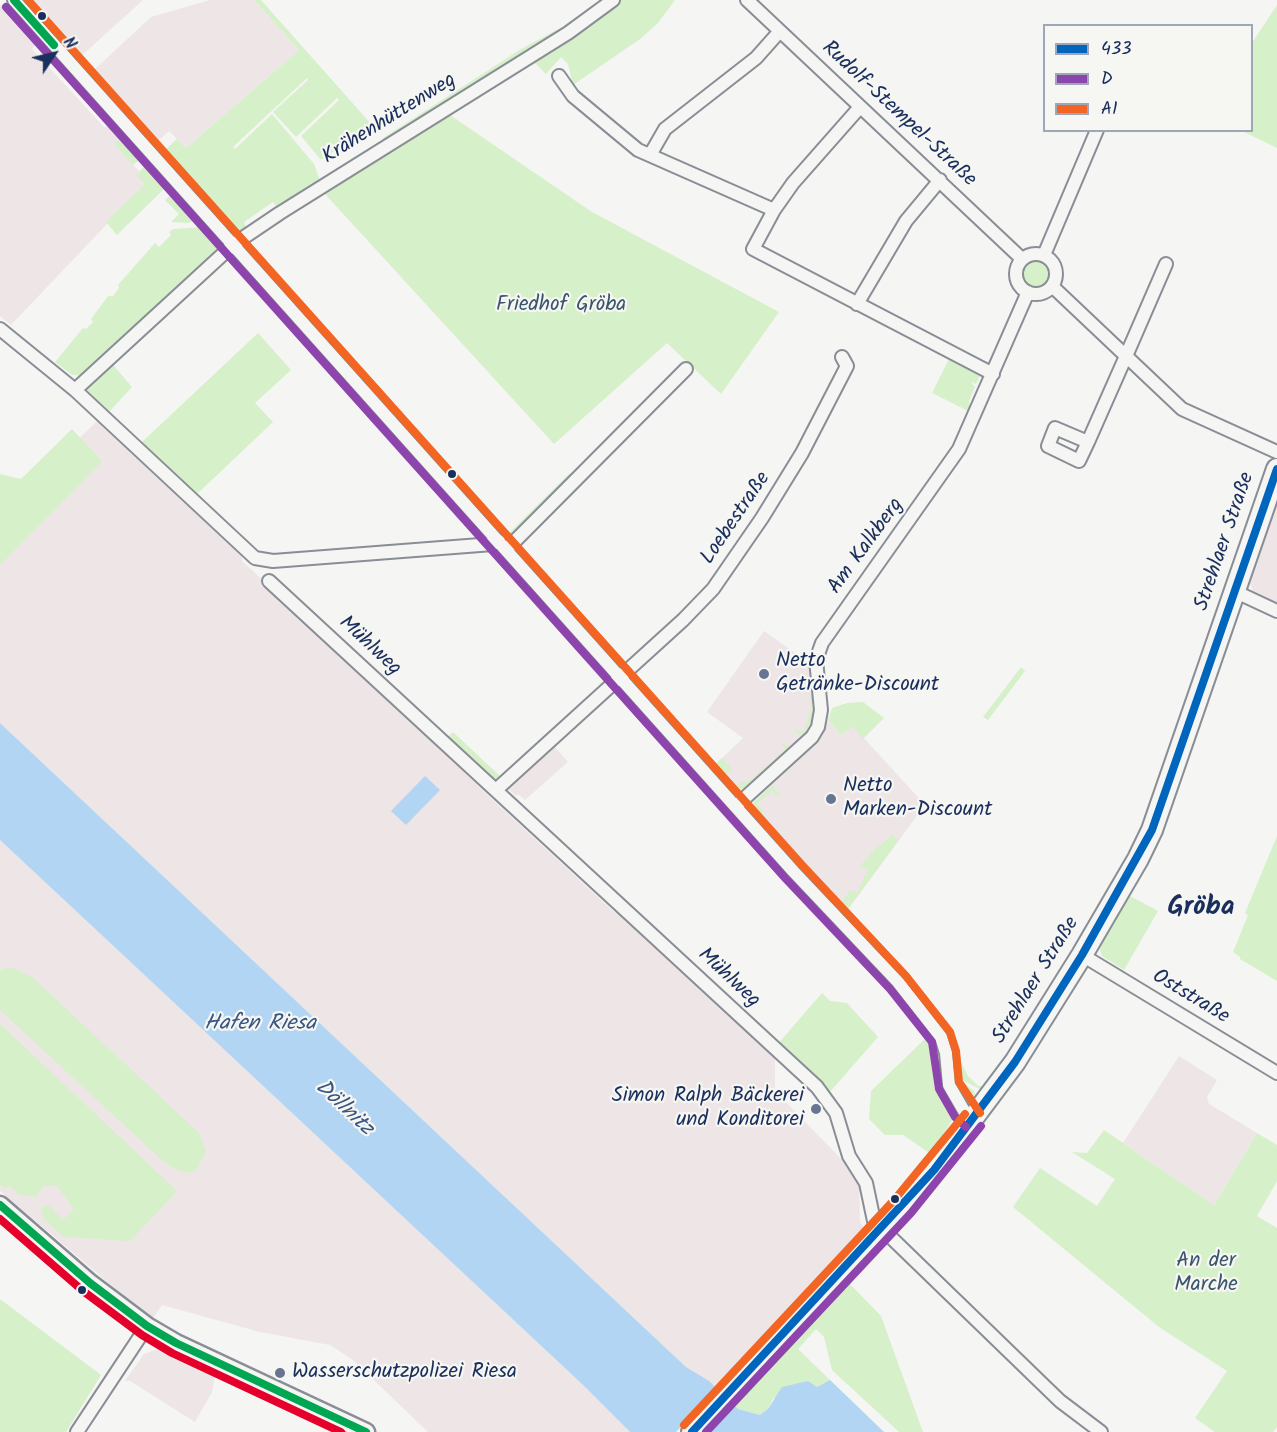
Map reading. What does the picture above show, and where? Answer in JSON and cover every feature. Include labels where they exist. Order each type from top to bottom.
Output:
[{"type":"main road","name":"Strehlaer Straße","points":[[692,1432],[934,1170],[1015,1062],[1082,955],[1138,859],[1152,830],[1277,469]]},
{"type":"main road","points":[[0,1205],[90,1283],[147,1326],[176,1343],[366,1432]]},
{"type":"street","points":[[14,0],[736,806],[898,982],[941,1037],[946,1053],[949,1085],[964,1112],[972,1120]]},
{"type":"street","name":"Krähenhüttenweg","points":[[75,390],[234,244],[568,33],[613,0]]},
{"type":"street","name":"Rudolf-Stempel-Straße","points":[[747,0],[1022,259]]},
{"type":"street","points":[[650,155],[665,129],[756,57],[780,31]]},
{"type":"street","points":[[559,76],[573,96],[638,150],[774,210]]},
{"type":"street","points":[[860,107],[808,163],[774,210],[753,249],[993,374]]},
{"type":"street","points":[[1044,255],[1096,132]]},
{"type":"street","points":[[857,304],[906,221],[940,180]]},
{"type":"street","points":[[1030,254],[1044,255],[1055,268],[1052,286],[1041,293],[1028,292],[1016,280],[1016,268],[1022,259],[1030,254]]},
{"type":"street","points":[[1088,442],[1166,264]]},
{"type":"street","points":[[1052,286],[1182,409],[1277,452]]},
{"type":"street","name":"Am Kalkberg","points":[[736,806],[812,738],[818,727],[821,710],[816,660],[822,643],[953,459],[1028,292]]},
{"type":"street","points":[[0,329],[75,390],[255,558],[273,561],[503,545],[686,369]]},
{"type":"street","name":"Loebestraße","points":[[621,677],[713,589],[750,536],[784,485],[834,392],[846,366],[842,357]]},
{"type":"street","name":"Mühlweg","points":[[269,581],[497,789],[817,1087],[836,1113],[849,1156],[866,1183],[870,1212],[881,1230]]},
{"type":"street","points":[[1234,591],[1277,611]]},
{"type":"street","points":[[497,789],[621,677]]},
{"type":"street","name":"Oststraße","points":[[1082,955],[1277,1073]]},
{"type":"street","points":[[881,1230],[1060,1401],[1101,1432]]},
{"type":"street","points":[[77,1432],[147,1326]]},
{"type":"shaded area","points":[[28,0],[143,0],[80,57]]},
{"type":"shaded area","points":[[210,0],[254,0],[299,50],[186,148],[169,131],[156,143],[92,72],[151,17]]},
{"type":"shaded area","points":[[0,5],[35,45],[32,49],[104,127],[112,126],[122,136],[114,144],[139,171],[137,175],[145,184],[11,325],[0,316]]},
{"type":"shaded area","name":"Hafen Riesa","points":[[98,420],[242,552],[242,561],[495,802],[614,912],[637,924],[775,1056],[775,1091],[852,1170],[859,1183],[860,1222],[865,1231],[717,1388],[686,1367],[0,723],[0,516]]},
{"type":"shaded area","points":[[1277,498],[1277,602],[1253,591],[1249,581]]},
{"type":"shaded area","points":[[764,631],[808,662],[815,710],[806,732],[744,788],[738,790],[714,766],[743,738],[707,712]]},
{"type":"shaded area","points":[[828,720],[841,735],[852,725],[925,805],[843,916],[755,819],[753,811],[754,802],[823,735]]},
{"type":"shaded area","points":[[554,746],[568,762],[525,800],[507,788]]},
{"type":"shaded area","name":"Hafen Riesa","points":[[0,840],[582,1384],[630,1432],[428,1432],[353,1360],[330,1345],[260,1332],[162,1305],[153,1318],[0,1191]]},
{"type":"shaded area","points":[[1179,1056],[1217,1080],[1207,1097],[1209,1104],[1257,1133],[1214,1205],[1123,1143]]},
{"type":"shaded area","points":[[158,1349],[215,1376],[212,1392],[195,1422],[130,1381],[125,1381],[144,1354]]},
{"type":"green space","points":[[254,0],[261,0],[372,125],[321,160],[301,136],[339,100],[337,98],[296,137],[273,112],[308,80],[307,78],[233,147],[235,149],[272,114],[314,164],[320,181],[278,209],[273,202],[244,222],[247,230],[240,235],[164,151],[177,139],[186,148],[299,50]]},
{"type":"green space","points":[[602,0],[607,0],[381,145],[383,138]]},
{"type":"green space","points":[[620,0],[675,0],[658,23],[640,39],[573,85],[568,64],[561,57],[546,74],[532,60]]},
{"type":"green space","points":[[1277,5],[1277,148],[1244,132],[1253,132],[1253,41]]},
{"type":"green space","name":"Friedhof Gröba","points":[[528,61],[531,64],[450,115],[592,212],[779,312],[721,394],[667,343],[554,444],[325,194],[288,217],[287,214]]},
{"type":"green space","points":[[122,136],[141,159],[133,165],[114,144]]},
{"type":"green space","points":[[147,164],[167,186],[117,235],[106,222],[145,184],[136,175]]},
{"type":"green space","points":[[173,193],[198,220],[188,223],[171,222],[179,214],[165,200]]},
{"type":"green space","points":[[204,227],[220,247],[81,375],[72,375],[55,362],[83,328],[86,329],[93,322],[91,319],[108,296],[113,296],[119,288],[118,285],[155,243],[159,247],[171,235],[169,232],[173,229]]},
{"type":"green space","points":[[1037,260],[1047,264],[1051,274],[1047,284],[1037,288],[1027,284],[1023,274],[1027,264]]},
{"type":"green space","points":[[258,333],[291,370],[255,403],[273,422],[196,495],[141,443]]},
{"type":"green space","points":[[950,357],[981,374],[976,384],[971,382],[975,387],[969,401],[970,412],[932,393]]},
{"type":"green space","points":[[113,365],[132,387],[108,413],[86,390]]},
{"type":"green space","points":[[72,429],[102,461],[0,565],[0,474],[21,479]]},
{"type":"green space","points":[[570,473],[574,478],[513,538],[508,539],[506,536]]},
{"type":"green space","points":[[1021,667],[1025,671],[988,720],[983,717]]},
{"type":"green space","points":[[810,695],[813,695],[814,717],[803,736],[794,731],[795,729],[803,732],[807,723],[811,709]]},
{"type":"green space","points":[[863,702],[884,718],[863,739],[852,726],[841,735],[828,720],[832,708],[847,703]]},
{"type":"green space","points":[[453,732],[502,778],[494,779],[446,739]]},
{"type":"green space","points":[[782,742],[789,748],[742,789],[734,789],[714,766],[722,758],[732,769],[725,775],[736,787],[742,782],[749,781],[785,750]]},
{"type":"green space","points":[[772,785],[780,794],[777,796],[772,790],[757,804],[764,812],[758,818],[774,836],[779,832],[781,834],[776,839],[793,858],[755,819],[754,802]]},
{"type":"green space","points":[[893,834],[898,841],[843,916],[807,876],[807,870],[811,867],[813,869],[808,875],[821,889],[826,885],[829,888],[824,893],[838,908],[850,890],[857,893],[868,870],[860,866],[879,844],[881,845]]},
{"type":"green space","points":[[1277,836],[1277,981],[1240,959],[1233,952],[1248,915],[1245,913]]},
{"type":"green space","points":[[1128,895],[1158,911],[1124,970],[1102,956],[1099,947]]},
{"type":"green space","points":[[10,967],[31,976],[199,1133],[206,1152],[196,1171],[189,1173],[177,1170],[164,1162],[0,1010],[0,970]]},
{"type":"green space","points":[[822,993],[830,1001],[847,1003],[878,1037],[828,1094],[777,1045]]},
{"type":"green space","points":[[0,1024],[177,1191],[130,1241],[64,1237],[44,1219],[41,1207],[49,1205],[63,1220],[74,1209],[57,1186],[43,1186],[35,1197],[19,1195],[10,1186],[5,1188],[0,1185]]},
{"type":"green space","points":[[930,1034],[935,1047],[938,1084],[952,1120],[931,1154],[903,1135],[885,1135],[869,1119],[871,1091]]},
{"type":"green space","points":[[951,1043],[968,1076],[978,1086],[987,1086],[984,1091],[964,1081],[956,1072]]},
{"type":"green space","points":[[956,1076],[975,1092],[974,1098],[959,1091]]},
{"type":"green space","name":"An der Marche","points":[[1104,1130],[1214,1205],[1257,1133],[1277,1145],[1277,1181],[1257,1216],[1277,1228],[1277,1427],[1273,1432],[1215,1432],[1195,1418],[1227,1371],[1159,1327],[1013,1207],[1040,1168],[1097,1206],[1115,1179],[1072,1152],[1087,1153]]},
{"type":"green space","points":[[847,1281],[881,1316],[923,1432],[899,1432],[832,1370],[824,1337],[816,1329],[798,1349],[830,1380],[817,1387],[773,1399],[768,1409],[760,1415],[738,1409],[734,1405]]},
{"type":"green space","points":[[0,1299],[101,1375],[66,1432],[0,1432]]},
{"type":"water","name":"Hafen Riesa","points":[[0,723],[686,1367],[709,1381],[738,1409],[760,1415],[768,1409],[782,1387],[808,1381],[817,1387],[830,1380],[884,1432],[630,1432],[582,1384],[0,840]]},
{"type":"water","points":[[425,776],[440,790],[406,825],[391,811]]},
{"type":"pier","points":[[719,1386],[735,1402],[707,1432],[676,1432]]},
{"type":"transit line","points":[[14,0],[54,45]]},
{"type":"transit line","name":"A1","points":[[28,0],[802,865],[906,976],[950,1032],[956,1051],[959,1082],[980,1113]]},
{"type":"transit line","name":"D","points":[[6,7],[786,879],[890,989],[932,1042],[939,1089],[955,1117],[966,1127]]},
{"type":"transit line","name":"433","points":[[692,1432],[934,1170],[1015,1062],[1082,955],[1152,830],[1277,469]]},
{"type":"transit line","name":"A1","points":[[684,1425],[895,1199],[965,1114]]},
{"type":"transit line","name":"D","points":[[706,1432],[911,1213],[981,1126]]},
{"type":"transit line","points":[[0,1205],[90,1283],[147,1326],[176,1343],[366,1432]]},
{"type":"transit line","points":[[0,1219],[83,1291],[142,1335],[172,1353],[341,1432]]},
{"type":"place","name":"Netto Getränke-Discount","points":[[764,674]]},
{"type":"place","name":"Netto Marken-Discount","points":[[831,799]]},
{"type":"place","name":"Simon Ralph Bäckerei und Konditorei","points":[[816,1109]]},
{"type":"place","name":"Wasserschutzpolizei Riesa","points":[[280,1373]]},
{"type":"district","name":"Gröba","points":[[1201,909]]},
{"type":"water label","name":"Döllnitz","points":[[343,1109]]}]
